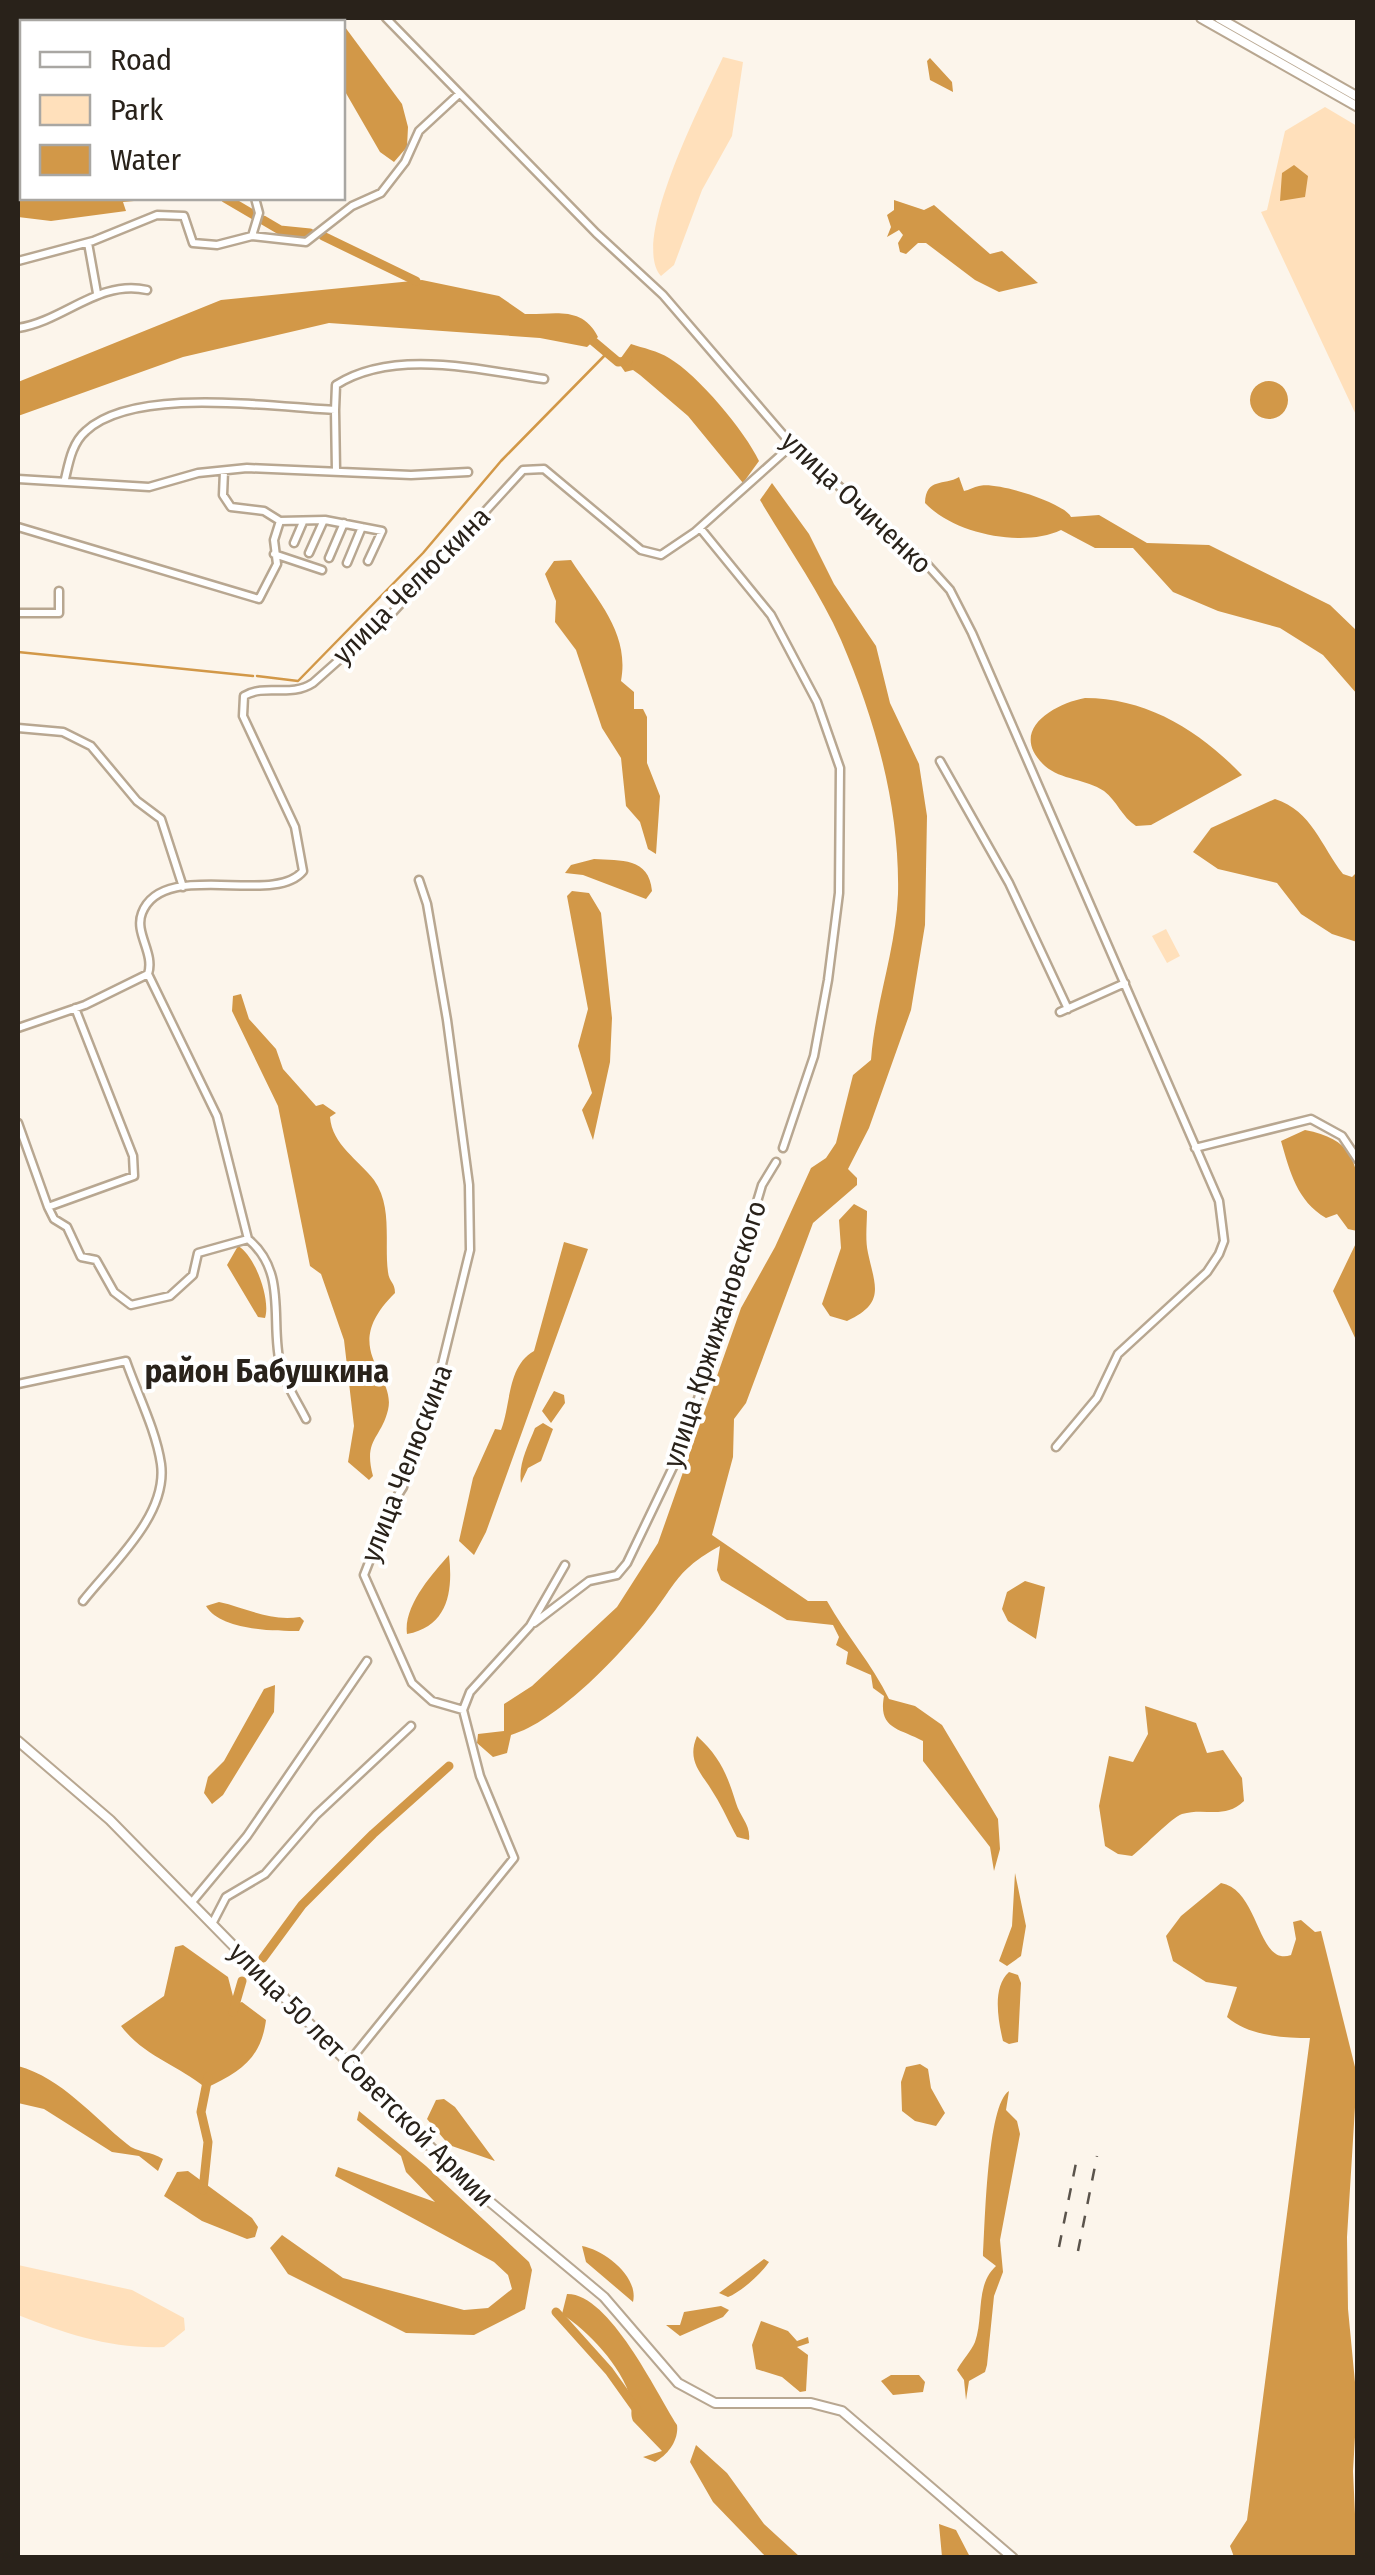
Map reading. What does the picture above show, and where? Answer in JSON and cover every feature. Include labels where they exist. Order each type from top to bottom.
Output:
[{"type":"main road","points":[[1201,18],[1358,107]]},
{"type":"main road","points":[[1219,18],[1358,97]]},
{"type":"main road","name":"улица 50 лет Советской Армии","points":[[18,1741],[84,1794],[459,2176],[593,2286],[691,2394],[728,2404],[812,2403],[842,2411],[1013,2558]]},
{"type":"street","name":"улица Очиченко","points":[[386,18],[596,233],[664,295],[792,446],[923,560],[950,590],[1219,1201],[1224,1242],[1219,1254],[1207,1272],[1118,1354],[1097,1398],[1056,1447]]},
{"type":"street","points":[[18,261],[88,243],[157,214],[184,216],[193,243],[217,245],[252,236],[306,242],[352,206],[380,193],[405,162],[419,131],[460,94]]},
{"type":"street","points":[[252,236],[259,213],[256,200]]},
{"type":"street","points":[[88,243],[97,293]]},
{"type":"street","points":[[18,328],[62,315],[97,293],[133,286],[147,290]]},
{"type":"street","points":[[336,471],[336,385],[359,370],[447,365],[544,380]]},
{"type":"street","points":[[65,479],[72,451],[85,431],[124,412],[175,404],[334,410]]},
{"type":"street","points":[[783,1148],[814,1056],[828,980],[839,893],[840,768],[817,702],[771,615],[700,528],[792,446]]},
{"type":"street","name":"улица Челюскина","points":[[306,1419],[281,1367],[272,1276],[262,1252],[248,1239],[218,1116],[148,974],[150,958],[140,917],[155,897],[184,887],[284,882],[300,876],[304,861],[294,827],[242,716],[244,696],[259,690],[298,691],[313,683],[393,612],[523,470],[544,470],[652,556],[668,552],[700,528]]},
{"type":"street","points":[[224,471],[223,495],[232,508],[264,510],[280,521],[344,523],[382,532],[368,560]]},
{"type":"street","points":[[18,479],[149,487],[224,471],[411,475],[468,472]]},
{"type":"street","points":[[18,527],[259,598],[277,564],[274,554],[280,521]]},
{"type":"street","points":[[294,543],[303,522]]},
{"type":"street","points":[[309,553],[323,522]]},
{"type":"street","points":[[329,558],[344,523]]},
{"type":"street","points":[[347,563],[362,527]]},
{"type":"street","points":[[274,554],[322,570]]},
{"type":"street","points":[[18,613],[60,614],[59,591]]},
{"type":"street","points":[[18,728],[63,732],[91,746],[137,801],[161,819],[184,887]]},
{"type":"street","points":[[940,761],[1009,883],[1064,1010],[1126,986]]},
{"type":"street","name":"улица Челюскина","points":[[419,880],[446,1020],[469,1185],[470,1250],[434,1397],[403,1487],[390,1506],[364,1575],[412,1683],[432,1701],[463,1710]]},
{"type":"street","points":[[18,1028],[75,1008],[148,974]]},
{"type":"street","points":[[48,1207],[135,1172],[92,1042],[75,1008]]},
{"type":"street","points":[[1195,1148],[1310,1118],[1342,1136],[1358,1160]]},
{"type":"street","points":[[18,1123],[52,1216],[68,1228],[81,1258],[96,1260],[114,1292],[131,1304],[170,1296],[190,1279],[198,1252],[248,1239]]},
{"type":"street","name":"улица Кржижановского","points":[[463,1710],[470,1692],[530,1626],[589,1581],[617,1574],[627,1563],[685,1442],[762,1185],[776,1162]]},
{"type":"street","points":[[18,1384],[126,1361],[158,1452],[160,1476],[153,1512],[83,1601]]},
{"type":"street","name":"улица Кржижановского","points":[[530,1626],[565,1565]]},
{"type":"street","points":[[192,1902],[247,1836],[367,1661]]},
{"type":"street","points":[[348,2062],[514,1858],[480,1776],[463,1710]]},
{"type":"street","points":[[212,1924],[226,1897],[265,1874],[316,1815],[411,1726]]},
{"type":"green space","points":[[723,57],[743,62],[732,136],[702,190],[674,265],[661,276],[654,258],[662,202],[673,168]]},
{"type":"green space","points":[[1325,107],[1357,126],[1357,417],[1261,212],[1267,210],[1285,131]]},
{"type":"green space","points":[[1166,929],[1180,956],[1167,963],[1152,936]]},
{"type":"green space","points":[[18,2265],[132,2290],[184,2318],[185,2330],[164,2347],[126,2346],[71,2334],[18,2315]]},
{"type":"water","points":[[345,27],[402,104],[408,127],[407,147],[394,162],[380,152],[345,91]]},
{"type":"water","points":[[930,58],[952,82],[953,92],[930,80]]},
{"type":"water","points":[[18,135],[20,200],[145,200],[123,202],[126,211],[51,221],[18,217]]},
{"type":"water","points":[[1294,165],[1308,176],[1305,197],[1280,201],[1282,173]]},
{"type":"water","points":[[894,200],[924,210],[934,205],[990,254],[1002,251],[1038,283],[999,292],[975,280],[926,243],[918,243],[906,254],[900,252],[898,243],[903,235],[899,230],[887,237],[891,227],[887,215],[894,210]]},
{"type":"water","points":[[422,280],[499,296],[525,314],[576,316],[598,337],[587,347],[540,338],[329,323],[183,357],[18,416],[18,382],[221,300]]},
{"type":"water","points":[[631,344],[660,353],[681,366],[732,420],[759,461],[743,483],[688,416],[633,370],[625,372],[618,362]]},
{"type":"water","points":[[1269,381],[1282,387],[1288,400],[1282,413],[1269,419],[1256,413],[1250,400],[1256,387]]},
{"type":"water","points":[[959,477],[964,491],[988,485],[1014,490],[1044,500],[1071,517],[1099,515],[1147,543],[1209,545],[1330,605],[1357,631],[1357,694],[1323,655],[1280,628],[1218,611],[1173,592],[1133,548],[1095,548],[1061,530],[1009,538],[953,523],[925,503],[926,495],[932,486]]},
{"type":"water","points":[[772,483],[809,534],[834,584],[876,646],[890,703],[919,764],[927,816],[925,925],[911,1010],[869,1128],[848,1169],[857,1178],[857,1185],[813,1223],[746,1403],[734,1419],[733,1457],[712,1535],[808,1601],[827,1601],[889,1699],[915,1706],[942,1725],[998,1819],[1000,1849],[994,1871],[990,1847],[923,1761],[923,1741],[887,1721],[884,1696],[873,1688],[871,1675],[846,1664],[848,1652],[836,1645],[839,1637],[833,1625],[787,1620],[721,1580],[717,1570],[720,1546],[684,1572],[633,1637],[584,1688],[547,1717],[511,1735],[507,1753],[493,1757],[477,1743],[478,1734],[504,1731],[504,1704],[532,1686],[617,1607],[658,1543],[741,1308],[775,1247],[811,1168],[826,1158],[836,1143],[853,1075],[871,1060],[898,894],[890,796],[875,732],[841,640],[760,500]]},
{"type":"water","points":[[571,560],[616,631],[621,681],[634,692],[634,709],[643,709],[647,717],[647,763],[660,796],[656,854],[648,849],[640,822],[626,806],[621,758],[602,728],[576,650],[555,622],[556,601],[545,574],[554,561]]},
{"type":"water","points":[[1085,698],[1130,704],[1171,720],[1208,744],[1242,775],[1151,825],[1136,826],[1104,791],[1051,771],[1034,753],[1031,741],[1039,721],[1060,706]]},
{"type":"water","points":[[1275,799],[1307,821],[1343,874],[1352,877],[1357,872],[1357,942],[1332,934],[1301,914],[1277,883],[1218,869],[1193,852],[1211,828]]},
{"type":"water","points":[[594,859],[639,866],[650,880],[652,891],[646,899],[583,875],[565,873],[571,865]]},
{"type":"water","points":[[572,891],[589,893],[601,913],[612,1018],[610,1062],[593,1140],[582,1110],[592,1093],[578,1046],[588,1009],[567,896]]},
{"type":"water","points":[[241,994],[249,1019],[276,1049],[283,1069],[316,1106],[323,1104],[336,1113],[330,1117],[336,1136],[374,1180],[384,1202],[388,1272],[395,1293],[378,1313],[371,1330],[373,1359],[389,1397],[385,1420],[370,1454],[373,1476],[369,1480],[348,1462],[354,1426],[344,1340],[321,1274],[310,1266],[278,1106],[232,1011],[233,996]]},
{"type":"water","points":[[1305,1130],[1340,1144],[1349,1154],[1357,1180],[1357,1231],[1348,1229],[1337,1214],[1326,1218],[1316,1211],[1296,1185],[1281,1141]]},
{"type":"water","points":[[854,1204],[867,1211],[867,1243],[875,1293],[868,1307],[847,1321],[830,1316],[822,1304],[841,1248],[839,1220]]},
{"type":"water","points":[[1358,1241],[1357,1342],[1333,1291]]},
{"type":"water","points":[[564,1242],[588,1249],[486,1532],[474,1555],[459,1541],[473,1478],[495,1429],[501,1430],[514,1376],[534,1351]]},
{"type":"water","points":[[238,1246],[260,1279],[266,1300],[265,1318],[258,1317],[227,1265]]},
{"type":"water","points":[[554,1391],[564,1395],[565,1403],[551,1423],[542,1411]]},
{"type":"water","points":[[543,1423],[553,1429],[541,1461],[528,1468],[521,1483],[527,1448],[535,1428]]},
{"type":"water","points":[[449,1555],[449,1593],[440,1615],[421,1630],[407,1634],[414,1601]]},
{"type":"water","points":[[1025,1581],[1045,1587],[1036,1639],[1008,1621],[1002,1609],[1007,1592]]},
{"type":"water","points":[[219,1602],[269,1616],[300,1617],[304,1621],[299,1631],[248,1628],[223,1620],[206,1606]]},
{"type":"water","points":[[275,1685],[274,1712],[223,1795],[212,1804],[204,1793],[208,1777],[224,1761],[264,1689]]},
{"type":"water","points":[[1145,1706],[1196,1723],[1207,1753],[1223,1750],[1242,1778],[1244,1801],[1222,1812],[1182,1814],[1132,1856],[1105,1846],[1099,1806],[1109,1756],[1133,1762],[1148,1734]]},
{"type":"water","points":[[697,1736],[722,1766],[747,1825],[749,1840],[737,1837],[697,1767],[693,1753]]},
{"type":"water","points":[[1015,1873],[1026,1926],[1021,1956],[1007,1966],[999,1961],[1012,1926]]},
{"type":"water","points":[[1221,1883],[1244,1899],[1264,1939],[1280,1956],[1291,1955],[1296,1939],[1293,1922],[1301,1920],[1315,1932],[1321,1931],[1357,2075],[1347,2237],[1348,2309],[1357,2403],[1353,2471],[1357,2557],[1234,2557],[1230,2546],[1247,2520],[1310,2038],[1267,2035],[1236,2023],[1227,2017],[1237,1987],[1206,1982],[1173,1961],[1166,1936],[1181,1916]]},
{"type":"water","points":[[183,1945],[228,1977],[235,2004],[242,2002],[266,2020],[259,2045],[247,2063],[206,2088],[140,2045],[121,2026],[164,1996],[175,1947]]},
{"type":"water","points":[[1009,1972],[1018,1975],[1021,1983],[1018,2042],[1009,2044],[1003,2041],[998,2004],[1000,1986]]},
{"type":"water","points":[[920,2064],[928,2069],[931,2088],[945,2113],[936,2126],[915,2121],[902,2111],[901,2082],[906,2067]]},
{"type":"water","points":[[18,2066],[63,2089],[131,2147],[163,2159],[158,2171],[139,2156],[112,2152],[44,2109],[18,2103]]},
{"type":"water","points":[[1009,2091],[1006,2110],[1017,2121],[1020,2134],[1000,2240],[1003,2272],[994,2296],[985,2372],[969,2381],[966,2400],[964,2380],[957,2370],[975,2342],[982,2292],[996,2266],[983,2256],[986,2194],[996,2118]]},
{"type":"water","points":[[444,2099],[455,2107],[495,2161],[449,2145],[427,2119],[436,2100]]},
{"type":"water","points":[[359,2111],[426,2166],[529,2262],[532,2270],[525,2309],[474,2335],[406,2333],[288,2274],[270,2248],[282,2235],[343,2278],[464,2310],[488,2308],[512,2289],[508,2275],[494,2262],[335,2176],[338,2167],[435,2202],[406,2172],[401,2156],[357,2120]]},
{"type":"water","points":[[188,2171],[252,2218],[258,2227],[255,2237],[247,2239],[202,2221],[164,2196],[177,2172]]},
{"type":"water","points":[[582,2246],[618,2266],[631,2283],[633,2302],[586,2262]]},
{"type":"water","points":[[764,2259],[769,2262],[745,2287],[728,2297],[719,2293]]},
{"type":"water","points":[[567,2294],[583,2298],[615,2326],[677,2425],[672,2446],[655,2462],[643,2457],[662,2451],[633,2421],[631,2399],[620,2374],[593,2339],[562,2314]]},
{"type":"water","points":[[721,2306],[729,2310],[723,2317],[680,2336],[666,2325],[680,2325],[684,2312]]},
{"type":"water","points":[[761,2321],[788,2331],[797,2341],[808,2337],[809,2343],[797,2347],[808,2355],[806,2391],[800,2392],[782,2377],[756,2369],[752,2345]]},
{"type":"water","points":[[891,2375],[919,2375],[925,2382],[923,2392],[893,2395],[881,2381]]},
{"type":"water","points":[[696,2445],[727,2473],[764,2524],[800,2557],[766,2557],[713,2502],[690,2462]]},
{"type":"water","points":[[939,2524],[956,2530],[970,2557],[942,2557]]},
{"type":"waterway","points":[[228,200],[254,215]]},
{"type":"waterway","points":[[263,220],[280,230],[310,233]]},
{"type":"waterway","points":[[323,236],[416,281]]},
{"type":"waterway","points":[[593,341],[618,362],[628,361]]},
{"type":"waterway","points":[[257,676],[298,681],[423,553],[501,461],[609,351]]},
{"type":"waterway","points":[[18,652],[253,676]]},
{"type":"waterway","points":[[263,1958],[302,1905],[449,1766]]},
{"type":"waterway","points":[[233,2012],[242,1981]]},
{"type":"waterway","points":[[203,2190],[208,2142],[201,2112],[208,2077]]},
{"type":"waterway","points":[[556,2312],[609,2371],[639,2413]]},
{"type":"railway","points":[[1059,2247],[1078,2153]]},
{"type":"railway","points":[[1078,2251],[1097,2156]]},
{"type":"district","name":"район Бабушкина","points":[[267,1371]]}]
